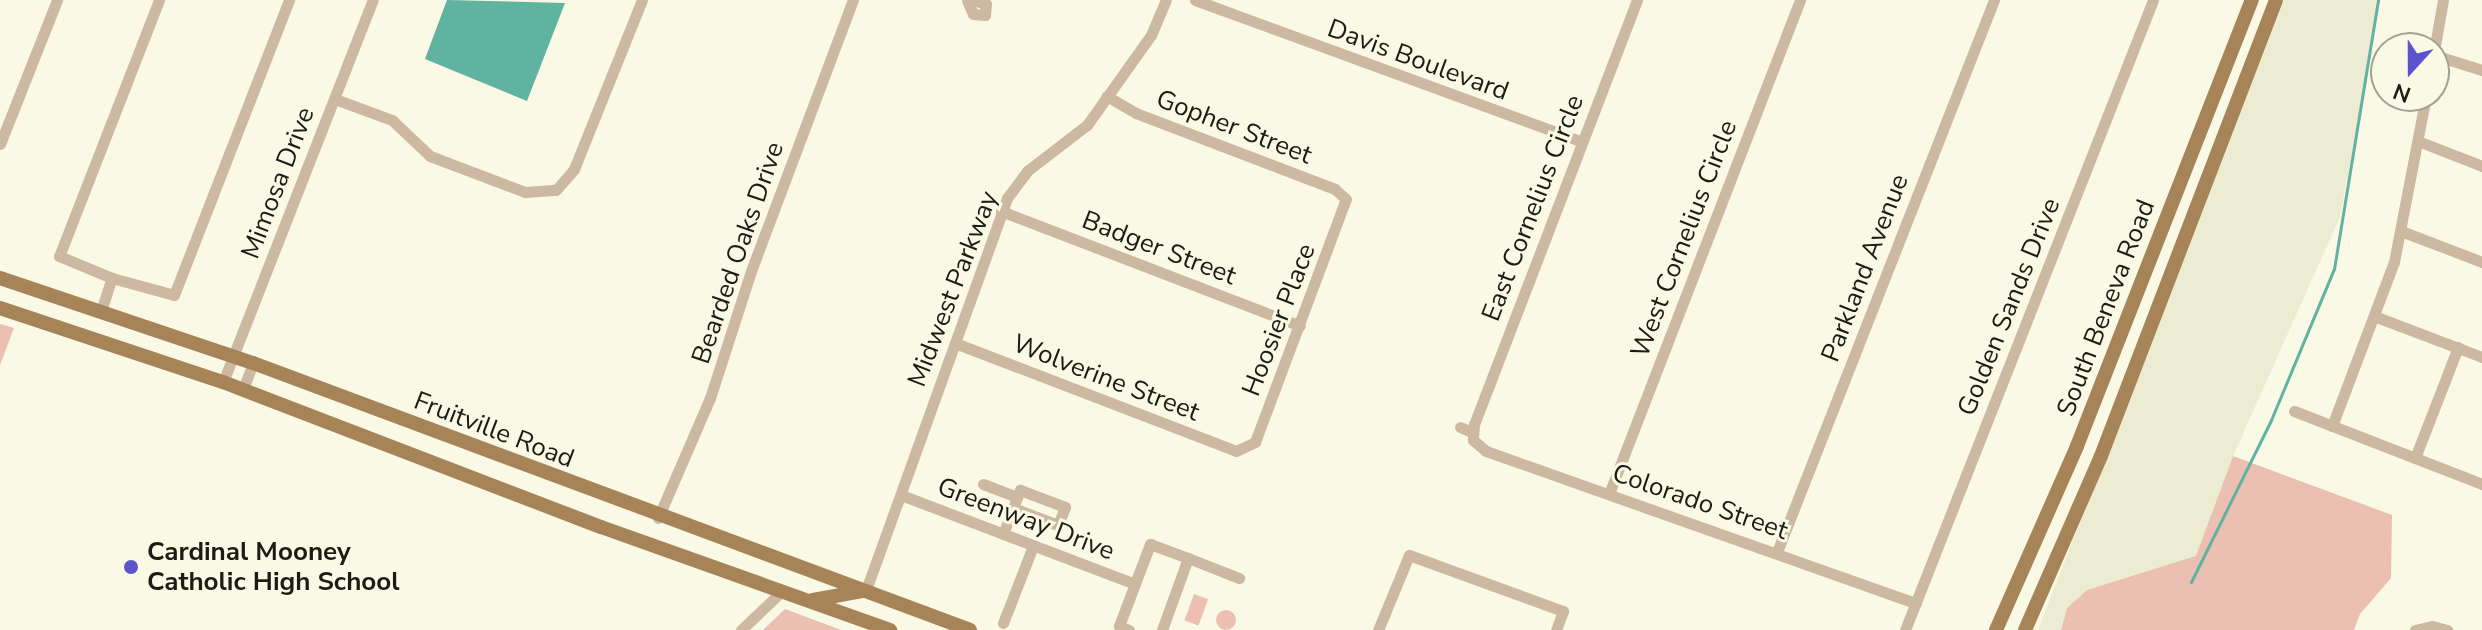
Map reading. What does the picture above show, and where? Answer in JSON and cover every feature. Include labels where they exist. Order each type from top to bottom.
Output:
[{"type":"main road","name":"South Beneva Road","points":[[1996,630],[2077,446],[2252,0]]},
{"type":"main road","name":"South Beneva Road","points":[[2025,630],[2101,456],[2276,0]]},
{"type":"main road","name":"Fruitville Road","points":[[0,278],[234,356],[658,518],[866,590],[970,630]]},
{"type":"main road","name":"Fruitville Road","points":[[0,308],[243,389],[890,630]]},
{"type":"main road","points":[[808,601],[866,590]]},
{"type":"street","points":[[0,144],[57,0]]},
{"type":"street","points":[[159,0],[59,256],[112,278],[174,295],[289,0]]},
{"type":"street","name":"Mimosa Drive","points":[[223,382],[373,0]]},
{"type":"street","points":[[335,99],[392,120],[430,156],[525,192],[556,190],[574,169],[642,0]]},
{"type":"street","name":"Bearded Oaks Drive","points":[[658,518],[723,362],[751,271],[853,0]]},
{"type":"street","points":[[967,0],[973,14],[985,15],[986,4],[974,0]]},
{"type":"street","name":"Midwest Parkway","points":[[866,590],[1001,211],[1027,171],[1082,131],[1151,35],[1166,0]]},
{"type":"street","name":"Davis Boulevard","points":[[1195,0],[1582,142]]},
{"type":"street","name":"East Cornelius Circle","points":[[1472,436],[1637,0]]},
{"type":"street","name":"West Cornelius Circle","points":[[1609,494],[1800,0]]},
{"type":"street","name":"Parkland Avenue","points":[[1777,552],[1994,0]]},
{"type":"street","name":"Golden Sands Drive","points":[[1905,630],[2153,0]]},
{"type":"street","points":[[2438,32],[2443,0]]},
{"type":"street","points":[[2450,59],[2482,70]]},
{"type":"street","name":"Gopher Street","points":[[1107,96],[1136,113],[1335,189],[1346,199]]},
{"type":"street","points":[[2332,426],[2374,316],[2401,231],[2423,112]]},
{"type":"street","points":[[2418,141],[2482,166]]},
{"type":"street","name":"Hoosier Place","points":[[1243,451],[1255,442],[1346,199]]},
{"type":"street","name":"Badger Street","points":[[1001,211],[1300,326]]},
{"type":"street","points":[[2401,231],[2482,262]]},
{"type":"street","points":[[101,311],[112,278]]},
{"type":"street","points":[[2374,316],[2482,357]]},
{"type":"street","name":"Wolverine Street","points":[[955,343],[1243,451]]},
{"type":"street","points":[[2415,458],[2458,347]]},
{"type":"street","points":[[243,389],[253,363]]},
{"type":"street","points":[[2294,411],[2482,484]]},
{"type":"street","points":[[1460,427],[1472,436]]},
{"type":"street","name":"Colorado Street","points":[[1472,436],[1486,451],[1916,603]]},
{"type":"street","points":[[983,484],[1015,502],[1003,534]]},
{"type":"street","name":"Greenway Drive","points":[[901,495],[1135,584]]},
{"type":"street","points":[[1129,630],[1119,626],[1150,544],[1239,578]]},
{"type":"street","points":[[1003,623],[1033,546]]},
{"type":"street","points":[[1378,630],[1409,555],[1563,611],[1556,630]]},
{"type":"street","points":[[1162,630],[1188,558]]},
{"type":"street","points":[[741,630],[782,591]]},
{"type":"street","points":[[2415,630],[2432,626],[2447,630]]},
{"type":"shaded area","points":[[2284,0],[2380,0],[2374,32],[2370,32],[2370,54],[2340,217],[2233,456],[2196,557],[2087,590],[2067,608],[2061,630],[2038,630]]},
{"type":"shaded area","points":[[0,324],[14,328],[0,365]]},
{"type":"shaded area","points":[[2233,456],[2392,515],[2391,578],[2360,614],[2354,630],[2061,630],[2067,608],[2087,590],[2196,556]]},
{"type":"shaded area","points":[[1194,594],[1208,599],[1199,625],[1184,620]]},
{"type":"shaded area","points":[[785,609],[841,630],[763,630]]},
{"type":"shaded area","points":[[1226,610],[1233,613],[1236,620],[1233,627],[1226,630],[1219,627],[1216,620],[1219,613]]},
{"type":"water","points":[[447,0],[565,3],[527,101],[425,59]]},
{"type":"waterway","points":[[2191,582],[2271,420],[2334,269],[2378,0]]},
{"type":"place","name":"Cardinal Mooney Catholic High School","points":[[131,567]]}]
